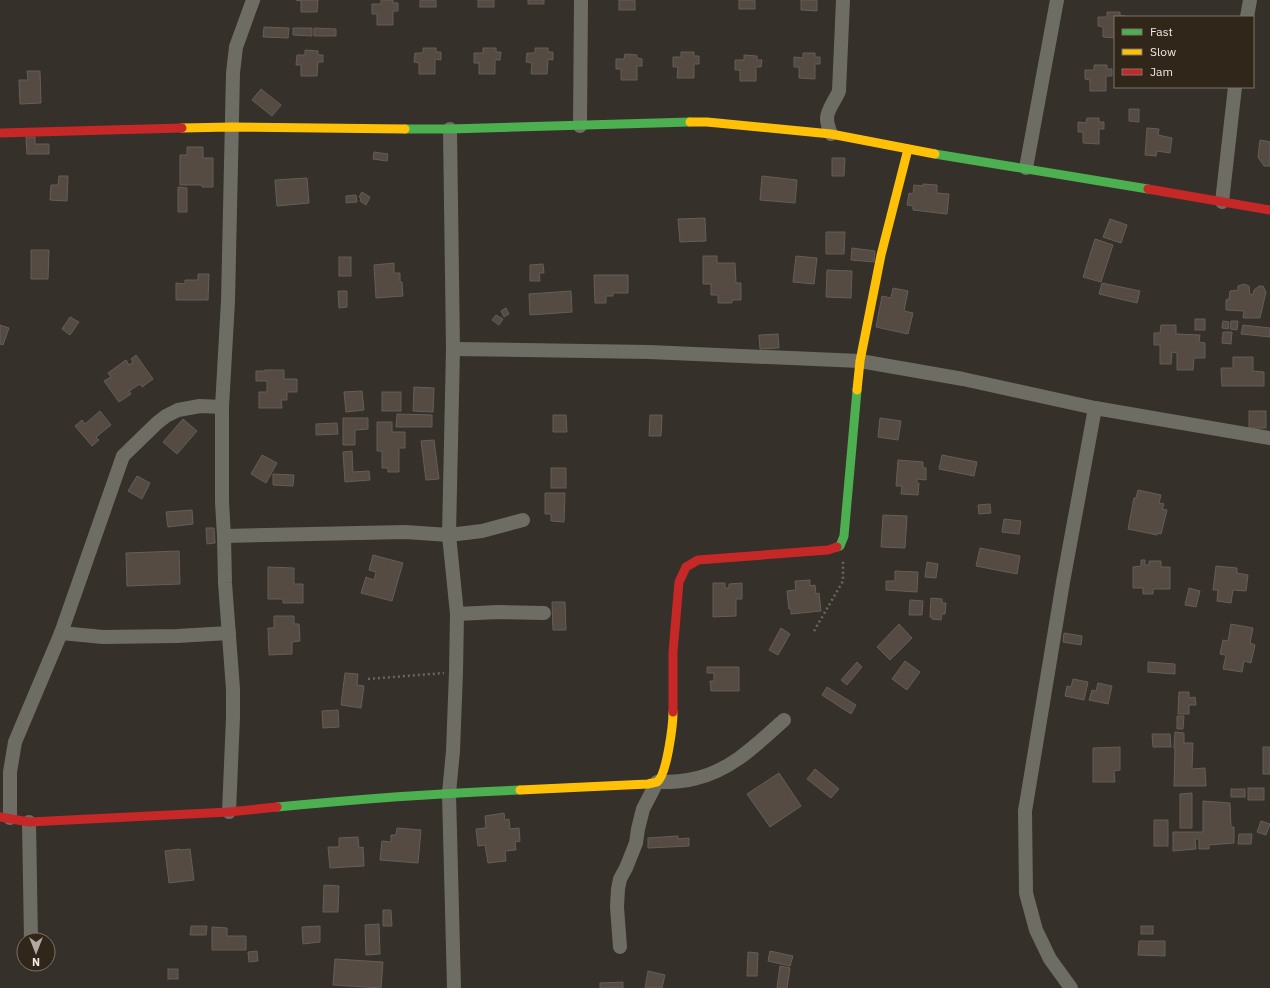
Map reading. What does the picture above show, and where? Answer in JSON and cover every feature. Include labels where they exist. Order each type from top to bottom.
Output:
[{"type":"street","points":[[229,812],[233,717],[222,502],[222,407],[228,301],[233,73],[236,47],[253,0]]},
{"type":"street","points":[[580,126],[581,0]]},
{"type":"street","points":[[831,134],[827,113],[839,91],[843,0]]},
{"type":"street","points":[[1026,168],[1057,0]]},
{"type":"street","points":[[1247,16],[1250,0]]},
{"type":"street","points":[[1222,202],[1235,88]]},
{"type":"street","points":[[0,133],[232,127],[450,129],[707,122],[831,134],[908,149],[1270,210]]},
{"type":"street","points":[[450,129],[453,349],[449,535],[457,614],[453,751],[449,793],[454,988]]},
{"type":"street","points":[[620,947],[617,907],[620,879],[636,843],[643,810],[661,777],[669,749],[674,719],[673,644],[679,582],[686,567],[698,560],[828,550],[840,546],[844,536],[860,361],[881,255],[908,149]]},
{"type":"street","points":[[453,349],[649,352],[860,361],[963,379],[1095,408],[1270,438]]},
{"type":"street","points":[[222,407],[200,406],[178,410],[157,423],[123,456],[61,633],[15,742],[5,818],[29,822],[229,812],[340,801],[449,793],[676,782],[698,778],[723,768],[746,754],[784,720]]},
{"type":"street","points":[[1071,988],[1050,959],[1036,930],[1026,893],[1025,811],[1063,582],[1095,408]]},
{"type":"street","points":[[224,536],[405,532],[449,535],[482,531],[523,520]]},
{"type":"street","points":[[457,614],[498,612],[544,613]]},
{"type":"street","points":[[61,633],[103,637],[176,636],[229,633]]},
{"type":"street","points":[[29,822],[31,932]]},
{"type":"path","points":[[814,631],[843,580],[844,564],[840,546]]},
{"type":"path","points":[[368,679],[456,672]]},
{"type":"building","points":[[296,0],[318,0],[317,12],[301,12],[301,1]]},
{"type":"building","points":[[381,0],[393,0],[393,3],[398,3],[398,11],[393,11],[393,25],[377,25],[377,14],[372,14],[372,4],[381,4]]},
{"type":"building","points":[[420,0],[436,0],[436,7],[420,7]]},
{"type":"building","points":[[478,0],[494,0],[494,7],[478,7]]},
{"type":"building","points":[[528,0],[544,0],[544,4],[528,4]]},
{"type":"building","points":[[619,0],[635,0],[635,10],[619,10]]},
{"type":"building","points":[[739,0],[755,0],[755,9],[739,9]]},
{"type":"building","points":[[801,0],[817,0],[817,11],[801,10]]},
{"type":"building","points":[[1107,12],[1120,12],[1120,16],[1114,16],[1114,38],[1103,37],[1103,27],[1098,26],[1098,17],[1107,17]]},
{"type":"building","points":[[264,27],[289,28],[288,38],[263,37]]},
{"type":"building","points":[[293,28],[312,28],[312,36],[293,35]]},
{"type":"building","points":[[314,28],[336,29],[336,36],[314,36]]},
{"type":"building","points":[[423,48],[436,48],[436,52],[441,52],[441,60],[435,59],[435,74],[419,74],[419,63],[414,62],[415,53],[423,53]]},
{"type":"building","points":[[483,48],[496,48],[496,52],[501,52],[500,60],[495,60],[495,74],[479,74],[479,63],[474,63],[474,53],[483,53]]},
{"type":"building","points":[[535,48],[548,48],[548,52],[553,52],[553,60],[548,59],[547,74],[531,74],[532,63],[526,62],[527,53],[535,53]]},
{"type":"building","points":[[305,50],[318,51],[318,55],[323,55],[323,62],[318,62],[317,76],[301,76],[301,65],[296,65],[297,55],[305,55]]},
{"type":"building","points":[[681,52],[694,52],[694,56],[699,56],[699,64],[694,64],[694,78],[677,78],[678,67],[673,67],[673,57],[681,57]]},
{"type":"building","points":[[803,53],[815,53],[815,57],[820,57],[820,64],[815,64],[815,79],[799,78],[799,67],[794,67],[794,57],[803,58]]},
{"type":"building","points":[[625,54],[637,55],[637,58],[642,59],[642,66],[637,66],[637,80],[621,80],[621,69],[616,69],[616,59],[624,59]]},
{"type":"building","points":[[744,55],[757,56],[757,60],[762,60],[761,67],[756,67],[756,81],[740,81],[740,70],[735,70],[735,60],[744,60]]},
{"type":"building","points":[[1094,65],[1107,65],[1107,69],[1112,69],[1112,76],[1106,76],[1106,91],[1090,91],[1090,80],[1085,79],[1085,70],[1094,70]]},
{"type":"building","points":[[27,71],[40,71],[41,103],[20,104],[19,80],[28,80]]},
{"type":"building","points":[[261,89],[281,105],[272,116],[252,100]]},
{"type":"building","points":[[1129,109],[1139,109],[1139,122],[1129,121]]},
{"type":"building","points":[[1087,118],[1099,118],[1099,122],[1104,122],[1104,129],[1099,129],[1099,144],[1083,143],[1083,132],[1078,132],[1078,122],[1086,123]]},
{"type":"building","points":[[1147,128],[1159,129],[1158,135],[1172,138],[1170,153],[1157,151],[1156,156],[1145,155]]},
{"type":"building","points":[[26,137],[35,137],[35,144],[49,144],[49,154],[27,154]]},
{"type":"building","points":[[1260,140],[1270,142],[1270,166],[1264,166],[1258,157]]},
{"type":"building","points":[[187,147],[203,147],[203,158],[213,158],[213,187],[202,187],[202,185],[180,185],[180,155],[187,155]]},
{"type":"building","points":[[374,152],[388,154],[387,161],[373,159]]},
{"type":"building","points":[[832,158],[845,158],[844,176],[832,176]]},
{"type":"building","points":[[59,176],[68,176],[67,201],[50,200],[51,185],[58,185]]},
{"type":"building","points":[[762,176],[797,180],[795,203],[760,200]]},
{"type":"building","points":[[307,178],[309,203],[277,206],[275,180]]},
{"type":"building","points":[[923,184],[937,185],[937,193],[949,194],[947,214],[913,210],[913,206],[907,205],[909,193],[913,194],[914,185],[923,186]]},
{"type":"building","points":[[178,187],[187,188],[187,212],[178,212]]},
{"type":"building","points":[[362,192],[370,197],[366,205],[360,201],[361,198],[359,197]]},
{"type":"building","points":[[356,195],[357,202],[346,203],[346,196]]},
{"type":"building","points":[[705,218],[706,241],[680,242],[678,219]]},
{"type":"building","points":[[1110,219],[1127,225],[1121,243],[1103,237]]},
{"type":"building","points":[[826,232],[845,232],[844,254],[826,254]]},
{"type":"building","points":[[1095,239],[1113,245],[1101,282],[1083,277]]},
{"type":"building","points":[[852,248],[875,251],[874,262],[851,260]]},
{"type":"building","points":[[31,250],[49,250],[48,279],[31,279]]},
{"type":"building","points":[[703,256],[717,256],[717,263],[735,263],[736,283],[741,283],[741,300],[732,300],[732,303],[718,303],[718,295],[711,295],[711,284],[703,284]]},
{"type":"building","points":[[796,256],[817,258],[814,284],[793,282]]},
{"type":"building","points":[[339,257],[351,257],[351,276],[339,276]]},
{"type":"building","points":[[394,263],[394,273],[400,273],[403,296],[376,298],[374,265]]},
{"type":"building","points":[[543,264],[544,273],[539,273],[540,281],[530,281],[530,265]]},
{"type":"building","points":[[827,270],[852,271],[851,298],[826,297]]},
{"type":"building","points":[[198,274],[209,274],[208,300],[176,300],[176,283],[185,284],[185,280],[198,280]]},
{"type":"building","points":[[594,275],[628,275],[628,293],[613,293],[613,296],[606,296],[606,303],[595,303]]},
{"type":"building","points":[[1102,283],[1140,291],[1137,303],[1099,294]]},
{"type":"building","points":[[1244,284],[1249,286],[1250,295],[1253,294],[1254,290],[1259,286],[1263,286],[1266,292],[1260,318],[1243,318],[1244,311],[1226,310],[1226,300],[1229,299],[1230,291],[1238,290],[1238,286]]},
{"type":"building","points":[[893,288],[908,291],[904,311],[913,313],[908,334],[876,327],[882,296],[891,298]]},
{"type":"building","points":[[338,291],[347,291],[347,307],[339,308]]},
{"type":"building","points":[[571,291],[572,312],[530,315],[529,294]]},
{"type":"building","points":[[506,308],[509,314],[504,317],[501,311]]},
{"type":"building","points":[[496,315],[503,319],[499,325],[492,320]]},
{"type":"building","points":[[70,317],[79,322],[70,335],[62,329]]},
{"type":"building","points":[[1195,319],[1205,319],[1205,330],[1195,330]]},
{"type":"building","points":[[1223,321],[1229,322],[1228,329],[1222,328]]},
{"type":"building","points":[[1231,321],[1238,321],[1237,330],[1230,329]]},
{"type":"building","points":[[0,325],[9,328],[3,345],[0,344]]},
{"type":"building","points":[[1161,325],[1176,325],[1176,334],[1200,335],[1199,342],[1205,343],[1205,358],[1194,358],[1193,370],[1177,370],[1177,353],[1172,352],[1171,364],[1160,364],[1160,345],[1154,345],[1154,333],[1160,333]]},
{"type":"building","points":[[1243,325],[1270,328],[1270,337],[1241,334]]},
{"type":"building","points":[[1223,332],[1232,332],[1231,344],[1222,343]]},
{"type":"building","points":[[778,334],[779,348],[760,349],[759,335]]},
{"type":"building","points":[[136,355],[153,379],[142,387],[140,384],[129,391],[131,394],[119,402],[104,381],[111,377],[108,373],[126,360],[129,365],[133,362],[131,359]]},
{"type":"building","points":[[1233,357],[1253,357],[1253,371],[1264,372],[1264,386],[1222,386],[1221,368],[1233,368]]},
{"type":"building","points":[[284,370],[284,379],[297,379],[297,392],[287,392],[287,400],[281,400],[282,408],[259,408],[259,392],[267,392],[267,381],[256,381],[256,371]]},
{"type":"building","points":[[414,387],[434,388],[433,412],[413,411]]},
{"type":"building","points":[[362,391],[364,410],[346,412],[344,392]]},
{"type":"building","points":[[382,392],[401,392],[401,411],[382,411]]},
{"type":"building","points":[[100,411],[111,425],[96,437],[99,440],[92,446],[75,426],[82,420],[85,424]]},
{"type":"building","points":[[1249,411],[1266,411],[1266,428],[1249,428]]},
{"type":"building","points":[[397,414],[432,415],[432,427],[396,427]]},
{"type":"building","points":[[553,415],[566,415],[567,432],[553,432]]},
{"type":"building","points":[[650,415],[662,415],[661,436],[649,436]]},
{"type":"building","points":[[343,418],[368,418],[368,429],[355,430],[355,445],[343,445]]},
{"type":"building","points":[[880,418],[901,421],[898,440],[878,437]]},
{"type":"building","points":[[183,419],[197,431],[177,454],[163,442]]},
{"type":"building","points":[[377,422],[392,422],[392,432],[405,432],[405,448],[399,448],[399,472],[388,472],[388,468],[382,468],[382,451],[377,451]]},
{"type":"building","points":[[337,423],[338,434],[316,435],[316,424]]},
{"type":"building","points":[[434,440],[439,479],[426,480],[421,441]]},
{"type":"building","points":[[352,451],[353,472],[369,471],[370,480],[345,482],[343,452]]},
{"type":"building","points":[[262,455],[277,463],[266,483],[251,474]]},
{"type":"building","points":[[942,455],[977,462],[974,476],[939,469]]},
{"type":"building","points":[[898,460],[923,462],[923,468],[926,468],[926,480],[917,479],[917,483],[919,483],[918,495],[901,494],[902,486],[896,486]]},
{"type":"building","points":[[551,468],[566,468],[566,488],[551,488]]},
{"type":"building","points":[[273,474],[294,475],[293,486],[273,485]]},
{"type":"building","points":[[137,476],[150,483],[142,499],[128,491]]},
{"type":"building","points":[[1138,490],[1161,495],[1159,503],[1164,504],[1162,509],[1167,510],[1161,534],[1158,533],[1157,535],[1128,529],[1134,498],[1136,498]]},
{"type":"building","points":[[545,493],[565,493],[564,522],[551,521],[551,514],[545,514]]},
{"type":"building","points":[[990,504],[991,513],[979,514],[978,505]]},
{"type":"building","points":[[192,510],[193,524],[168,527],[166,512]]},
{"type":"building","points":[[883,515],[907,516],[905,548],[881,547]]},
{"type":"building","points":[[1004,519],[1021,521],[1019,534],[1002,532]]},
{"type":"building","points":[[206,528],[214,528],[215,543],[207,544]]},
{"type":"building","points":[[980,548],[1020,556],[1017,574],[976,566]]},
{"type":"building","points":[[179,551],[180,584],[127,586],[126,553]]},
{"type":"building","points":[[373,555],[403,563],[392,601],[361,593],[366,577],[374,580],[376,572],[369,570]]},
{"type":"building","points":[[1141,560],[1145,560],[1145,565],[1149,565],[1149,561],[1161,561],[1161,567],[1170,567],[1170,589],[1153,589],[1153,594],[1143,594],[1143,588],[1133,588],[1133,567],[1141,566]]},
{"type":"building","points":[[927,562],[938,564],[936,578],[925,577]]},
{"type":"building","points":[[1216,566],[1237,568],[1237,573],[1248,575],[1246,591],[1233,590],[1231,603],[1217,601],[1218,590],[1213,590]]},
{"type":"building","points":[[268,567],[294,568],[294,584],[303,584],[303,603],[283,603],[283,599],[268,599]]},
{"type":"building","points":[[895,571],[918,572],[917,592],[886,590],[886,581],[895,581]]},
{"type":"building","points":[[810,580],[810,586],[815,585],[816,594],[819,593],[821,611],[791,614],[787,591],[796,590],[795,581]]},
{"type":"building","points":[[713,583],[725,583],[725,588],[729,588],[729,584],[742,583],[742,599],[736,599],[736,616],[713,617]]},
{"type":"building","points":[[1189,588],[1200,591],[1196,607],[1185,605]]},
{"type":"building","points":[[931,598],[942,599],[942,603],[946,603],[945,614],[942,614],[941,620],[932,619],[932,617],[930,617]]},
{"type":"building","points":[[910,600],[923,601],[922,615],[909,615]]},
{"type":"building","points":[[552,602],[565,602],[566,630],[553,630]]},
{"type":"building","points":[[274,616],[294,616],[294,624],[299,624],[300,641],[292,642],[292,654],[269,655],[268,628],[274,628]]},
{"type":"building","points":[[899,624],[912,638],[890,660],[877,647]]},
{"type":"building","points":[[1231,624],[1253,628],[1250,643],[1255,645],[1251,663],[1244,661],[1242,672],[1223,669],[1226,655],[1220,654],[1223,640],[1228,641]]},
{"type":"building","points":[[781,628],[790,634],[778,655],[769,650]]},
{"type":"building","points":[[1064,633],[1082,636],[1081,645],[1063,642]]},
{"type":"building","points":[[905,661],[920,672],[907,690],[892,679]]},
{"type":"building","points":[[857,662],[862,667],[847,685],[841,680]]},
{"type":"building","points":[[1148,662],[1175,664],[1175,674],[1148,672]]},
{"type":"building","points":[[707,667],[739,667],[739,691],[711,691],[710,681],[714,681],[714,673],[707,673]]},
{"type":"building","points":[[345,673],[358,674],[357,685],[364,686],[361,708],[341,705]]},
{"type":"building","points":[[1073,679],[1088,682],[1084,700],[1065,696],[1067,686],[1071,687]]},
{"type":"building","points":[[1098,683],[1112,686],[1108,704],[1089,700],[1092,690],[1096,691]]},
{"type":"building","points":[[827,687],[856,705],[851,714],[822,695]]},
{"type":"building","points":[[1179,692],[1189,692],[1189,698],[1195,697],[1196,705],[1189,705],[1189,714],[1178,714]]},
{"type":"building","points":[[338,710],[339,727],[323,728],[322,711]]},
{"type":"building","points":[[1177,716],[1184,716],[1183,729],[1177,729]]},
{"type":"building","points":[[1175,732],[1184,733],[1184,743],[1193,743],[1192,769],[1205,768],[1206,786],[1174,786]]},
{"type":"building","points":[[1152,734],[1170,734],[1171,747],[1153,747]]},
{"type":"building","points":[[1120,747],[1120,770],[1114,771],[1115,782],[1093,782],[1093,748]]},
{"type":"building","points":[[1263,747],[1270,747],[1270,774],[1263,774]]},
{"type":"building","points":[[815,769],[839,789],[831,798],[807,779]]},
{"type":"building","points":[[779,773],[801,806],[770,827],[747,794]]},
{"type":"building","points":[[1248,788],[1264,788],[1264,800],[1248,800]]},
{"type":"building","points":[[1231,789],[1245,789],[1245,797],[1231,797]]},
{"type":"building","points":[[1192,793],[1192,828],[1180,828],[1180,794]]},
{"type":"building","points":[[1203,801],[1230,803],[1231,827],[1234,827],[1234,843],[1209,845],[1209,849],[1199,849],[1199,839],[1195,839],[1196,849],[1173,851],[1173,832],[1203,832]]},
{"type":"building","points":[[504,813],[505,820],[509,819],[510,829],[519,828],[520,841],[515,842],[516,850],[505,851],[506,861],[488,863],[485,845],[478,846],[476,829],[486,828],[485,816]]},
{"type":"building","points":[[1154,820],[1168,820],[1168,846],[1154,846]]},
{"type":"building","points":[[1261,821],[1270,824],[1266,835],[1257,832]]},
{"type":"building","points":[[397,828],[421,830],[418,863],[380,860],[382,841],[391,842],[391,835],[396,835]]},
{"type":"building","points":[[1239,834],[1252,834],[1251,844],[1238,844]]},
{"type":"building","points":[[678,836],[678,839],[689,838],[689,846],[648,848],[648,838]]},
{"type":"building","points":[[358,837],[359,848],[363,847],[364,866],[330,868],[328,847],[339,847],[339,838]]},
{"type":"building","points":[[190,849],[194,880],[169,883],[165,851]]},
{"type":"building","points":[[324,885],[339,886],[338,912],[323,912]]},
{"type":"building","points":[[383,910],[391,910],[392,926],[383,926]]},
{"type":"building","points":[[379,924],[380,954],[366,955],[365,925]]},
{"type":"building","points":[[191,926],[207,926],[206,935],[190,935]]},
{"type":"building","points":[[320,926],[320,942],[303,944],[302,927]]},
{"type":"building","points":[[1141,926],[1153,926],[1153,934],[1141,934]]},
{"type":"building","points":[[212,927],[227,928],[227,936],[246,936],[246,950],[212,950]]},
{"type":"building","points":[[1139,941],[1165,941],[1165,956],[1138,955]]},
{"type":"building","points":[[257,951],[258,961],[249,962],[248,952]]},
{"type":"building","points":[[770,951],[793,956],[790,966],[768,961]]},
{"type":"building","points":[[748,952],[758,953],[757,976],[747,976]]},
{"type":"building","points":[[335,959],[383,962],[381,988],[333,985]]},
{"type":"building","points":[[780,966],[790,968],[787,988],[777,988]]},
{"type":"building","points":[[168,969],[178,969],[178,979],[168,979]]},
{"type":"building","points":[[648,971],[665,975],[662,988],[645,988]]},
{"type":"building","points":[[623,982],[623,988],[600,988],[600,983]]},
{"type":"traffic: fast","points":[[405,129],[690,122]]},
{"type":"traffic: fast","points":[[935,154],[1148,189]]},
{"type":"traffic: fast","points":[[837,547],[840,546],[844,536],[857,390]]},
{"type":"traffic: fast","points":[[277,807],[338,801],[520,790]]},
{"type":"traffic: slow","points":[[690,122],[707,122],[831,134],[935,154]]},
{"type":"traffic: slow","points":[[182,128],[232,127],[405,129]]},
{"type":"traffic: slow","points":[[857,390],[860,361],[881,255],[908,149]]},
{"type":"traffic: slow","points":[[520,790],[648,784],[657,782],[664,770],[671,738],[673,712]]},
{"type":"traffic: jam","points":[[0,133],[182,128]]},
{"type":"traffic: jam","points":[[1148,189],[1270,210]]},
{"type":"traffic: jam","points":[[673,712],[673,652],[679,582],[686,567],[698,560],[828,550],[837,547]]},
{"type":"traffic: jam","points":[[0,817],[29,822],[229,812],[277,807]]}]
